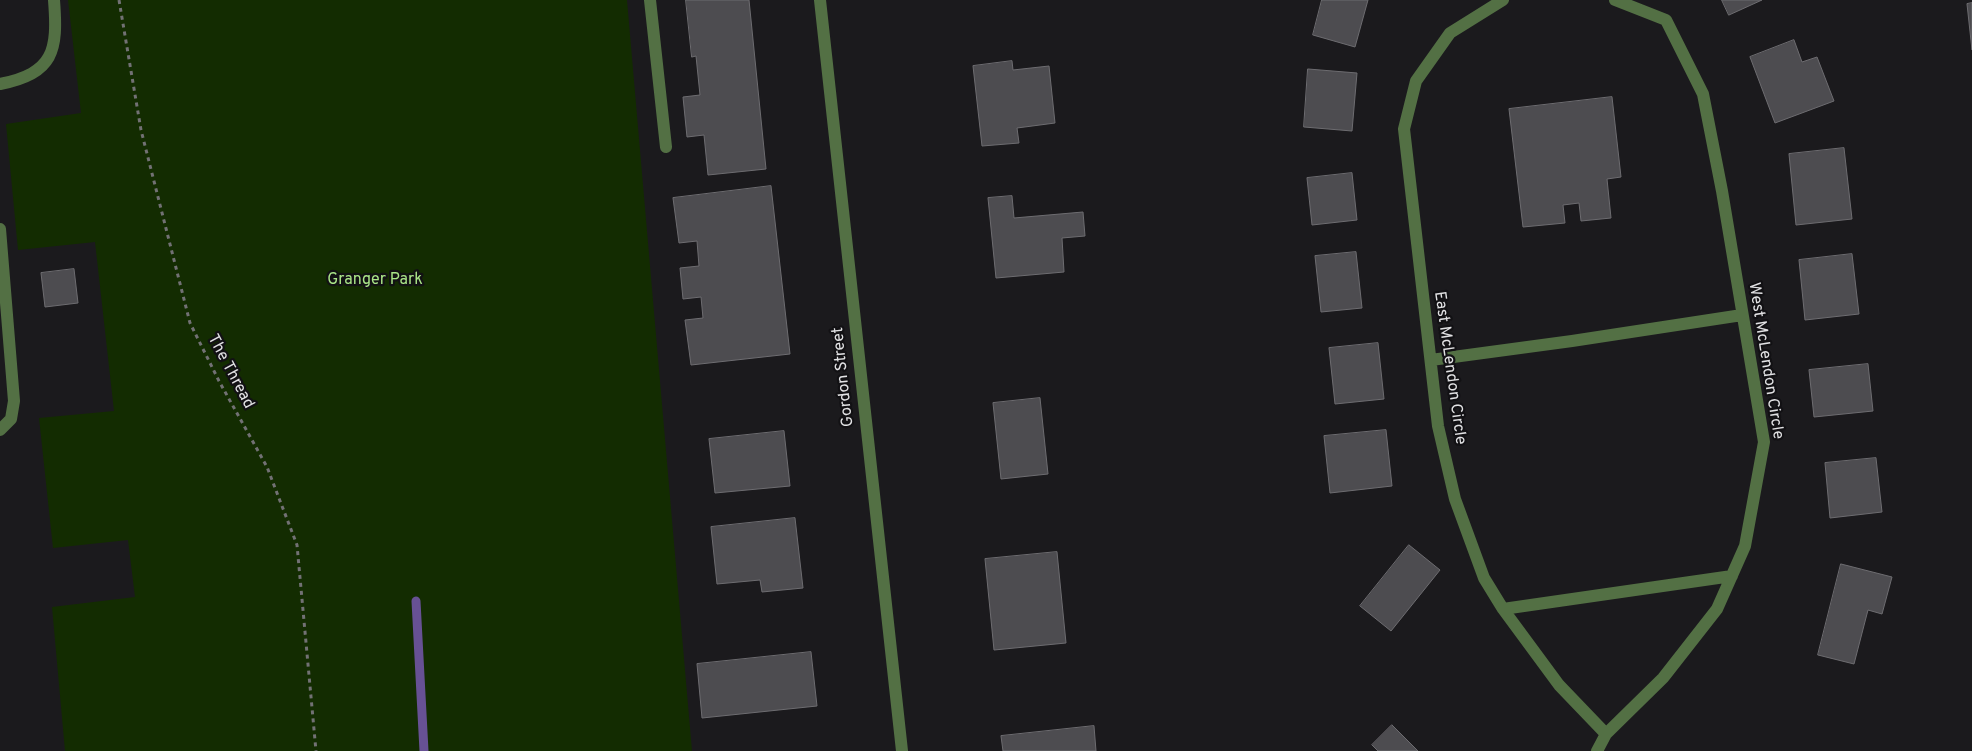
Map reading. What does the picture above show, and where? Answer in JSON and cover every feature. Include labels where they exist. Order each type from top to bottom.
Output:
[{"type":"street","points":[[0,84],[16,81],[40,70],[52,51],[56,24],[54,0]]},
{"type":"street","points":[[650,0],[666,147]]},
{"type":"street","name":"Gordon Street","points":[[820,0],[902,751]]},
{"type":"street","name":"East McLendon Circle","points":[[1503,0],[1450,33],[1416,81],[1404,128],[1416,250],[1438,426],[1455,499],[1484,578],[1503,610],[1559,685],[1606,734]]},
{"type":"street","name":"West McLendon Circle","points":[[1597,751],[1606,734],[1663,678],[1717,608],[1746,546],[1764,442],[1722,191],[1703,94],[1666,20],[1615,0]]},
{"type":"street","points":[[0,229],[14,401],[11,419],[0,430]]},
{"type":"street","points":[[1431,360],[1742,315]]},
{"type":"street","points":[[1503,610],[1732,576]]},
{"type":"path","name":"The Thread","points":[[119,0],[141,130],[190,323],[267,467],[297,545],[316,751]]},
{"type":"green space","name":"Granger Park","points":[[68,0],[627,0],[692,751],[65,751],[52,607],[135,597],[128,540],[53,548],[39,418],[114,411],[95,242],[18,250],[6,124],[81,113]]},
{"type":"building","points":[[686,0],[749,0],[766,169],[708,175],[704,135],[687,137],[683,97],[700,95],[696,56],[692,57]]},
{"type":"building","points":[[1322,0],[1368,0],[1355,47],[1313,35]]},
{"type":"building","points":[[1722,0],[1762,0],[1729,15]]},
{"type":"building","points":[[1972,3],[1972,50],[1967,4]]},
{"type":"building","points":[[1794,40],[1802,62],[1817,57],[1834,101],[1775,123],[1750,57]]},
{"type":"building","points":[[1012,61],[1013,70],[1049,66],[1055,123],[1017,128],[1019,143],[982,146],[973,66]]},
{"type":"building","points":[[1308,69],[1357,73],[1352,131],[1304,127]]},
{"type":"building","points":[[1612,97],[1621,177],[1607,179],[1611,218],[1581,221],[1579,203],[1563,205],[1565,223],[1523,227],[1509,109]]},
{"type":"building","points":[[1844,148],[1852,219],[1796,225],[1789,154]]},
{"type":"building","points":[[1352,173],[1357,220],[1312,225],[1307,178]]},
{"type":"building","points":[[771,186],[790,354],[691,365],[685,320],[703,318],[701,297],[683,299],[680,268],[699,266],[697,241],[679,243],[673,198]]},
{"type":"building","points":[[1012,196],[1014,218],[1083,212],[1085,236],[1062,238],[1064,272],[996,278],[988,198]]},
{"type":"building","points":[[1356,252],[1362,308],[1321,312],[1315,256]]},
{"type":"building","points":[[1852,254],[1859,314],[1805,320],[1799,260]]},
{"type":"building","points":[[74,269],[78,303],[45,307],[41,273]]},
{"type":"building","points":[[1378,343],[1384,399],[1335,404],[1329,348]]},
{"type":"building","points":[[1868,364],[1873,411],[1814,417],[1809,370]]},
{"type":"building","points":[[1040,398],[1048,474],[1001,479],[993,403]]},
{"type":"building","points":[[1386,430],[1392,486],[1330,493],[1324,436]]},
{"type":"building","points":[[784,431],[790,486],[715,493],[709,439]]},
{"type":"building","points":[[1876,458],[1882,512],[1830,518],[1825,463]]},
{"type":"building","points":[[795,518],[803,588],[762,592],[760,580],[717,584],[711,527]]},
{"type":"building","points":[[1409,545],[1440,570],[1391,631],[1360,606]]},
{"type":"building","points":[[1057,552],[1066,643],[994,650],[985,559]]},
{"type":"building","points":[[1841,564],[1892,577],[1882,614],[1868,610],[1854,664],[1818,655]]},
{"type":"building","points":[[811,652],[817,706],[702,718],[697,664]]},
{"type":"building","points":[[1392,725],[1418,751],[1378,751],[1372,745]]},
{"type":"building","points":[[1094,726],[1096,751],[1003,751],[1001,736]]},
{"type":"waterway","points":[[416,601],[424,751]]}]
